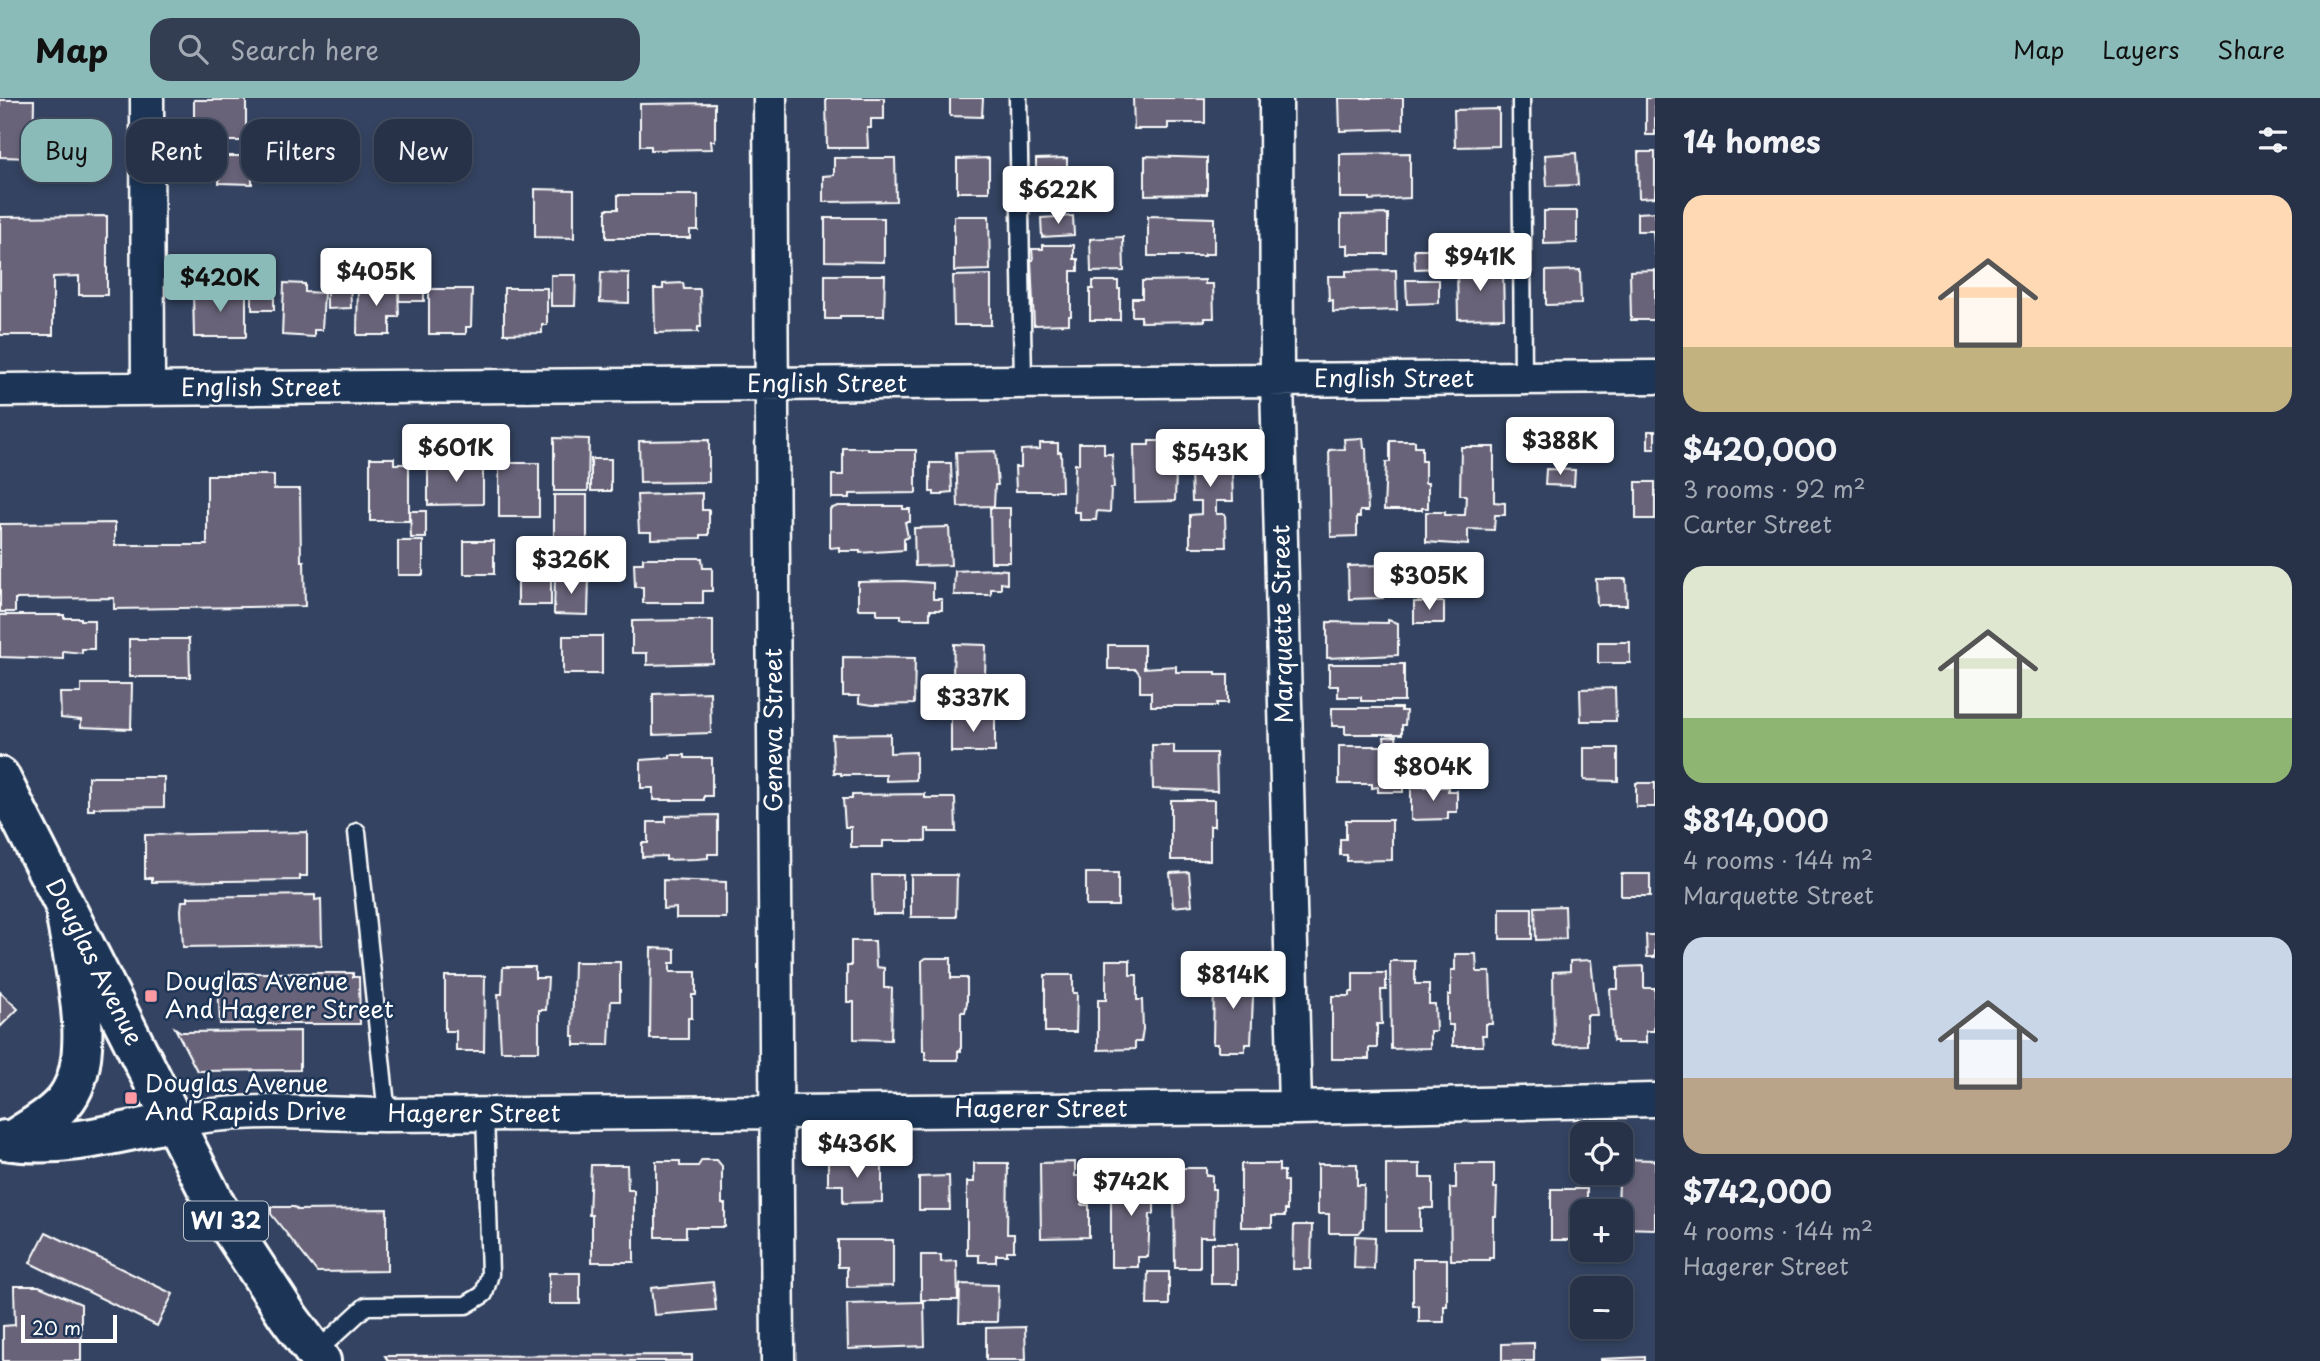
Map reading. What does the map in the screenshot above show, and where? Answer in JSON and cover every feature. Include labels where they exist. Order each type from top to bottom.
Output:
[{"type":"main road","name":"Douglas Avenue","points":[[0,777],[216,1206],[312,1358]]},
{"type":"main road","points":[[5,1140],[62,1103],[71,1090],[77,1073],[81,1015],[64,902]]},
{"type":"main road","points":[[5,1140],[28,1144],[60,1143],[175,1121]]},
{"type":"street","points":[[147,98],[148,388]]},
{"type":"street","name":"Geneva Street","points":[[770,98],[778,1361]]},
{"type":"street","name":"Marquette Street","points":[[1276,98],[1277,380],[1295,1108]]},
{"type":"street","name":"English Street","points":[[0,390],[1655,377]]},
{"type":"street","name":"Hagerer Street","points":[[175,1121],[255,1113],[387,1115],[1295,1108],[1655,1100]]},
{"type":"lane","points":[[1018,98],[1023,382]]},
{"type":"lane","points":[[1521,98],[1523,378]]},
{"type":"lane","points":[[357,832],[387,1115]]},
{"type":"lane","points":[[312,1358],[366,1306],[467,1305],[484,1294],[490,1274],[485,1114]]},
{"type":"building","points":[[826,98],[884,98],[884,119],[871,119],[871,128],[867,128],[868,148],[827,148]]},
{"type":"building","points":[[950,98],[983,98],[982,117],[950,116]]},
{"type":"building","points":[[1133,98],[1205,98],[1205,123],[1168,123],[1168,129],[1134,129]]},
{"type":"building","points":[[1339,98],[1403,98],[1403,129],[1340,131]]},
{"type":"building","points":[[1646,98],[1655,98],[1655,135],[1646,135]]},
{"type":"building","points":[[0,100],[34,100],[34,119],[21,119],[21,158],[0,157]]},
{"type":"building","points":[[194,100],[246,100],[246,119],[241,119],[241,141],[227,141],[227,119],[194,119]]},
{"type":"building","points":[[715,103],[715,141],[711,141],[712,149],[651,150],[651,146],[640,146],[640,104]]},
{"type":"building","points":[[1499,109],[1499,146],[1455,147],[1454,110]]},
{"type":"building","points":[[1638,152],[1655,152],[1655,197],[1639,198]]},
{"type":"building","points":[[1410,153],[1410,198],[1340,198],[1340,154]]},
{"type":"building","points":[[1576,153],[1578,185],[1547,186],[1545,155]]},
{"type":"building","points":[[227,156],[241,156],[241,182],[252,184],[219,183],[227,182]]},
{"type":"building","points":[[1145,156],[1207,158],[1207,194],[1145,195]]},
{"type":"building","points":[[834,158],[895,158],[896,201],[823,202],[823,176],[834,175]]},
{"type":"building","points":[[989,158],[989,192],[957,192],[957,159]]},
{"type":"building","points":[[1067,158],[1067,176],[1036,177],[1036,159]]},
{"type":"building","points":[[535,189],[574,190],[574,238],[535,237]]},
{"type":"building","points":[[618,195],[698,195],[698,230],[690,230],[690,238],[606,238],[606,209],[618,209]]},
{"type":"building","points":[[1544,211],[1577,211],[1577,243],[1544,244]]},
{"type":"building","points":[[1655,212],[1655,255],[1653,231],[1637,231],[1637,213]]},
{"type":"building","points":[[1388,214],[1388,254],[1348,254],[1348,245],[1341,245],[1341,215]]},
{"type":"building","points":[[107,216],[107,295],[79,295],[79,276],[53,277],[53,335],[0,335],[0,217]]},
{"type":"building","points":[[954,216],[989,216],[990,270],[954,271]]},
{"type":"building","points":[[1073,216],[1074,235],[1042,237],[1041,218]]},
{"type":"building","points":[[1148,216],[1214,218],[1214,254],[1148,256]]},
{"type":"building","points":[[825,218],[884,218],[884,262],[825,261]]},
{"type":"building","points":[[1123,237],[1124,271],[1091,272],[1090,239]]},
{"type":"building","points":[[1043,245],[1074,245],[1074,259],[1078,259],[1078,271],[1071,271],[1069,324],[1034,325],[1032,249],[1043,249]]},
{"type":"building","points":[[1414,249],[1439,249],[1440,268],[1415,269]]},
{"type":"building","points":[[1491,267],[1491,270],[1503,270],[1504,318],[1458,319],[1457,268]]},
{"type":"building","points":[[1396,270],[1397,310],[1333,312],[1333,300],[1329,301],[1328,276],[1346,276],[1346,271]]},
{"type":"building","points":[[1580,270],[1581,304],[1546,305],[1546,271]]},
{"type":"building","points":[[1655,270],[1655,320],[1631,320],[1630,271]]},
{"type":"building","points":[[601,272],[629,273],[629,303],[600,302]]},
{"type":"building","points":[[409,274],[424,274],[424,301],[399,301],[399,280],[409,280]]},
{"type":"building","points":[[551,275],[576,275],[575,306],[551,306]]},
{"type":"building","points":[[825,275],[885,275],[884,316],[840,316],[840,319],[825,319]]},
{"type":"building","points":[[991,275],[991,325],[954,325],[953,276]]},
{"type":"building","points":[[252,276],[274,276],[274,310],[252,310]]},
{"type":"building","points":[[327,276],[350,276],[351,308],[327,309]]},
{"type":"building","points":[[1205,280],[1205,284],[1213,284],[1214,318],[1205,318],[1205,321],[1141,322],[1141,316],[1132,316],[1132,298],[1142,298],[1142,281]]},
{"type":"building","points":[[1406,280],[1439,280],[1439,303],[1407,304]]},
{"type":"building","points":[[383,281],[383,290],[398,289],[399,317],[390,317],[390,335],[357,335],[358,282]]},
{"type":"building","points":[[1093,281],[1118,281],[1120,320],[1090,320],[1090,289],[1093,289]]},
{"type":"building","points":[[284,283],[305,284],[305,292],[324,293],[322,330],[314,330],[314,337],[282,335]]},
{"type":"building","points":[[683,283],[684,289],[700,289],[701,327],[698,327],[698,332],[655,333],[654,289],[663,289],[663,284]]},
{"type":"building","points":[[504,288],[547,288],[547,325],[542,325],[542,333],[504,334]]},
{"type":"building","points":[[429,289],[472,289],[471,327],[466,327],[466,334],[429,334]]},
{"type":"building","points":[[193,291],[246,291],[246,337],[194,337]]},
{"type":"building","points":[[1648,431],[1655,431],[1655,449],[1648,449]]},
{"type":"building","points":[[1194,433],[1215,433],[1216,444],[1231,443],[1233,501],[1216,501],[1216,514],[1225,514],[1226,547],[1190,547],[1190,515],[1201,514],[1201,501],[1192,501],[1190,444],[1195,444]]},
{"type":"building","points":[[554,438],[589,439],[588,491],[554,491]]},
{"type":"building","points":[[1363,438],[1366,448],[1368,511],[1360,511],[1360,517],[1357,517],[1357,536],[1331,537],[1329,450],[1345,449],[1344,439]]},
{"type":"building","points":[[709,440],[709,482],[640,483],[639,441]]},
{"type":"building","points":[[1149,441],[1173,441],[1175,501],[1135,502],[1134,445],[1149,445]]},
{"type":"building","points":[[1390,441],[1415,441],[1415,447],[1422,447],[1425,483],[1428,483],[1428,508],[1384,510],[1386,462],[1390,462]]},
{"type":"building","points":[[1040,443],[1058,443],[1058,452],[1061,452],[1062,491],[1016,491],[1015,467],[1021,467],[1021,450],[1040,449]]},
{"type":"building","points":[[1079,443],[1104,443],[1104,454],[1112,454],[1114,488],[1111,488],[1110,512],[1097,511],[1096,520],[1080,520],[1080,512],[1074,512],[1075,464],[1079,464]]},
{"type":"building","points":[[1461,447],[1494,447],[1494,502],[1505,503],[1505,515],[1495,515],[1494,530],[1468,529],[1468,545],[1426,542],[1426,512],[1465,515],[1466,495],[1460,495]]},
{"type":"building","points":[[843,448],[916,450],[916,493],[850,494],[850,498],[832,498],[832,475],[843,475]]},
{"type":"building","points":[[995,451],[998,485],[995,485],[994,506],[958,507],[956,452]]},
{"type":"building","points":[[370,458],[394,458],[394,464],[409,464],[409,521],[370,521]]},
{"type":"building","points":[[499,458],[511,458],[511,463],[539,463],[539,517],[499,517]]},
{"type":"building","points":[[591,459],[611,459],[611,491],[591,491]]},
{"type":"building","points":[[448,460],[462,460],[462,464],[483,464],[483,504],[428,505],[428,465],[448,465]]},
{"type":"building","points":[[930,463],[951,463],[952,492],[934,495],[934,492],[930,492]]},
{"type":"building","points":[[1546,469],[1575,470],[1574,486],[1545,485]]},
{"type":"building","points":[[207,475],[274,475],[274,489],[300,489],[305,606],[114,609],[114,598],[15,599],[15,612],[0,612],[0,524],[115,523],[115,545],[207,545]]},
{"type":"building","points":[[1636,482],[1655,482],[1655,519],[1636,519]]},
{"type":"building","points":[[702,493],[702,510],[709,510],[709,535],[701,535],[701,538],[651,539],[651,532],[639,532],[637,495]]},
{"type":"building","points":[[554,495],[587,495],[587,555],[554,555]]},
{"type":"building","points":[[838,506],[903,506],[903,509],[910,509],[910,522],[905,522],[908,537],[904,539],[904,550],[860,553],[839,551],[839,547],[830,548],[830,509]]},
{"type":"building","points":[[990,508],[1010,508],[1010,562],[991,562]]},
{"type":"building","points":[[410,511],[426,511],[426,538],[411,538]]},
{"type":"building","points":[[949,527],[951,565],[915,566],[914,528]]},
{"type":"building","points":[[398,541],[423,541],[423,575],[398,575]]},
{"type":"building","points":[[464,541],[494,541],[494,574],[464,574]]},
{"type":"building","points":[[643,558],[702,558],[703,568],[712,568],[712,591],[703,591],[703,603],[643,603],[643,587],[635,587],[634,563],[643,563]]},
{"type":"building","points":[[1382,565],[1383,598],[1349,599],[1348,566]]},
{"type":"building","points":[[1007,570],[1007,584],[1001,583],[1001,589],[991,589],[991,595],[954,595],[955,571]]},
{"type":"building","points":[[518,572],[551,572],[551,605],[518,605]]},
{"type":"building","points":[[555,576],[589,577],[588,615],[554,614]]},
{"type":"building","points":[[1596,579],[1626,579],[1627,605],[1597,605]]},
{"type":"building","points":[[858,582],[933,583],[933,599],[942,599],[942,610],[930,610],[930,619],[901,619],[901,615],[877,615],[877,609],[858,609]]},
{"type":"building","points":[[1414,602],[1444,602],[1444,623],[1414,623]]},
{"type":"building","points":[[0,615],[64,615],[64,618],[94,620],[94,649],[82,649],[82,653],[63,651],[63,659],[0,657]]},
{"type":"building","points":[[713,620],[713,663],[647,665],[647,653],[632,653],[632,621]]},
{"type":"building","points":[[1388,620],[1398,623],[1398,655],[1327,658],[1327,622],[1388,623]]},
{"type":"building","points":[[563,636],[602,636],[602,674],[563,674]]},
{"type":"building","points":[[129,639],[189,639],[190,677],[129,677]]},
{"type":"building","points":[[1598,642],[1630,642],[1630,663],[1598,663]]},
{"type":"building","points":[[954,644],[986,645],[985,675],[953,675]]},
{"type":"building","points":[[1108,645],[1144,645],[1144,668],[1176,666],[1176,672],[1216,672],[1216,675],[1228,675],[1228,703],[1217,703],[1217,706],[1151,706],[1151,692],[1140,692],[1140,675],[1136,669],[1108,669]]},
{"type":"building","points":[[843,657],[915,658],[914,704],[873,705],[859,703],[859,696],[843,696]]},
{"type":"building","points":[[1329,664],[1404,664],[1404,701],[1361,701],[1361,697],[1338,697],[1338,686],[1329,686]]},
{"type":"building","points":[[81,684],[132,684],[131,729],[81,727],[81,720],[61,718],[60,693],[81,693]]},
{"type":"building","points":[[1615,688],[1616,721],[1581,721],[1580,689]]},
{"type":"building","points":[[710,692],[711,733],[653,735],[653,694]]},
{"type":"building","points":[[1332,708],[1401,708],[1401,711],[1406,711],[1405,725],[1402,725],[1402,734],[1345,734],[1345,726],[1332,726]]},
{"type":"building","points":[[951,717],[995,717],[995,752],[951,752]]},
{"type":"building","points":[[890,734],[890,753],[916,752],[916,780],[886,781],[886,775],[834,773],[832,735]]},
{"type":"building","points":[[1396,736],[1397,746],[1402,746],[1403,776],[1406,776],[1403,792],[1378,792],[1378,787],[1372,788],[1372,784],[1339,784],[1339,746],[1385,746],[1384,737]]},
{"type":"building","points":[[1152,745],[1174,745],[1174,753],[1216,753],[1217,791],[1153,789]]},
{"type":"building","points":[[1584,748],[1618,748],[1618,781],[1584,780]]},
{"type":"building","points":[[670,755],[712,758],[712,796],[704,796],[704,800],[653,800],[653,788],[641,788],[641,760],[670,758]]},
{"type":"building","points":[[88,777],[164,777],[164,807],[88,810]]},
{"type":"building","points":[[1636,783],[1655,783],[1655,807],[1636,807]]},
{"type":"building","points":[[1411,787],[1448,787],[1448,791],[1457,791],[1457,812],[1448,812],[1448,819],[1411,820]]},
{"type":"building","points":[[925,794],[925,798],[955,798],[956,832],[929,832],[929,829],[926,829],[926,841],[883,841],[883,847],[851,847],[851,827],[845,827],[843,799],[852,799],[852,795]]},
{"type":"building","points":[[1171,800],[1214,800],[1214,826],[1210,826],[1210,860],[1171,860]]},
{"type":"building","points":[[718,815],[718,854],[708,854],[708,858],[697,859],[666,860],[666,856],[642,857],[642,843],[648,843],[648,822],[666,822],[666,816]]},
{"type":"building","points":[[1346,820],[1392,820],[1392,860],[1347,861],[1347,855],[1340,855],[1340,839],[1346,839]]},
{"type":"building","points":[[307,832],[307,876],[300,876],[300,880],[152,882],[152,878],[145,878],[145,835]]},
{"type":"building","points":[[1189,872],[1192,905],[1173,907],[1170,873]]},
{"type":"building","points":[[1086,873],[1118,873],[1118,906],[1086,906]]},
{"type":"building","points":[[1621,874],[1650,874],[1650,896],[1621,896]]},
{"type":"building","points":[[872,875],[903,875],[903,914],[873,914]]},
{"type":"building","points":[[911,875],[957,875],[956,917],[911,917]]},
{"type":"building","points":[[663,880],[726,882],[726,918],[676,918],[676,908],[663,909]]},
{"type":"building","points":[[315,895],[315,900],[321,899],[322,945],[183,947],[181,910],[182,901],[188,901],[188,897]]},
{"type":"building","points":[[1565,906],[1566,939],[1536,940],[1535,907]]},
{"type":"building","points":[[1500,908],[1532,908],[1532,939],[1500,939]]},
{"type":"building","points":[[1646,935],[1655,935],[1655,957],[1647,957]]},
{"type":"building","points":[[851,941],[875,941],[876,967],[884,968],[884,988],[892,988],[891,1040],[854,1039],[854,1002],[847,1002],[847,966],[851,966]]},
{"type":"building","points":[[651,948],[675,949],[675,963],[670,963],[670,972],[696,972],[696,995],[692,995],[688,1039],[650,1039]]},
{"type":"building","points":[[1455,954],[1476,954],[1477,972],[1490,972],[1492,1024],[1486,1024],[1486,1035],[1482,1035],[1483,1046],[1453,1046],[1453,1025],[1448,1025],[1448,995],[1451,995],[1451,970],[1455,970]]},
{"type":"building","points":[[926,958],[951,958],[951,978],[967,978],[967,1003],[965,1012],[961,1012],[961,1051],[958,1051],[958,1060],[925,1060],[922,961]]},
{"type":"building","points":[[1106,960],[1130,960],[1130,975],[1137,975],[1137,1000],[1142,1000],[1143,1029],[1141,1042],[1135,1042],[1135,1049],[1098,1050],[1098,1000],[1106,1000]]},
{"type":"building","points":[[1591,960],[1597,1015],[1587,1015],[1587,1045],[1554,1046],[1553,972],[1570,971],[1570,961]]},
{"type":"building","points":[[1390,961],[1415,961],[1415,984],[1429,984],[1429,1004],[1435,1004],[1436,1031],[1430,1031],[1430,1048],[1391,1049]]},
{"type":"building","points":[[574,962],[620,962],[620,1001],[611,1001],[609,1045],[574,1045]]},
{"type":"building","points":[[1644,966],[1644,988],[1655,988],[1654,1031],[1646,1031],[1646,1043],[1617,1043],[1613,1041],[1610,989],[1618,989],[1618,967]]},
{"type":"building","points":[[503,967],[535,967],[535,978],[548,978],[546,1010],[539,1010],[539,1051],[501,1051],[498,994],[502,994]]},
{"type":"building","points":[[1211,970],[1223,970],[1223,979],[1239,979],[1239,974],[1254,974],[1251,1044],[1245,1044],[1245,1051],[1218,1051],[1218,1044],[1213,1044],[1214,981],[1211,981]]},
{"type":"building","points":[[226,973],[353,973],[353,977],[359,977],[360,1024],[220,1024],[218,987],[220,979],[226,979]]},
{"type":"building","points":[[1353,973],[1386,973],[1386,990],[1381,990],[1382,1024],[1377,1024],[1377,1048],[1369,1048],[1369,1059],[1332,1059],[1332,996],[1350,996],[1350,992],[1353,992]]},
{"type":"building","points":[[1045,975],[1073,975],[1073,993],[1077,993],[1076,1032],[1045,1032]]},
{"type":"building","points":[[445,976],[485,976],[484,1051],[456,1051],[456,1031],[445,1031]]},
{"type":"building","points":[[0,992],[18,1009],[0,1027]]},
{"type":"building","points":[[175,1028],[181,1032],[300,1031],[300,1070],[199,1071]]},
{"type":"building","points":[[1633,1159],[1655,1160],[1655,1229],[1633,1228],[1633,1199],[1618,1199],[1619,1185],[1633,1185]]},
{"type":"building","points":[[702,1160],[717,1160],[722,1166],[725,1227],[686,1227],[686,1237],[656,1237],[656,1161],[680,1161],[680,1166],[698,1166]]},
{"type":"building","points":[[828,1160],[882,1160],[882,1202],[843,1203],[843,1185],[828,1185]]},
{"type":"building","points":[[1075,1162],[1075,1176],[1080,1176],[1082,1205],[1089,1205],[1089,1237],[1041,1238],[1040,1163]]},
{"type":"building","points":[[974,1163],[1008,1163],[1007,1234],[1014,1234],[1014,1251],[1007,1251],[1007,1255],[996,1255],[996,1262],[979,1262],[979,1255],[967,1255],[967,1182],[974,1182]]},
{"type":"building","points":[[1241,1164],[1279,1164],[1279,1171],[1284,1171],[1284,1181],[1287,1181],[1287,1210],[1285,1216],[1272,1216],[1272,1227],[1241,1227]]},
{"type":"building","points":[[1318,1164],[1357,1164],[1357,1185],[1364,1185],[1363,1228],[1359,1233],[1329,1233],[1329,1214],[1318,1214]]},
{"type":"building","points":[[1386,1164],[1420,1164],[1420,1178],[1433,1178],[1433,1208],[1420,1208],[1420,1231],[1386,1231]]},
{"type":"building","points":[[1456,1164],[1494,1164],[1496,1216],[1493,1216],[1493,1258],[1489,1260],[1451,1260],[1450,1188],[1456,1188]]},
{"type":"building","points":[[591,1165],[627,1165],[628,1190],[634,1190],[634,1262],[592,1262],[592,1215],[589,1215]]},
{"type":"building","points":[[1117,1168],[1142,1168],[1142,1175],[1148,1175],[1148,1188],[1154,1188],[1154,1214],[1150,1214],[1148,1257],[1138,1257],[1138,1267],[1111,1267],[1111,1188],[1117,1188]]},
{"type":"building","points":[[1180,1168],[1206,1168],[1206,1175],[1212,1175],[1212,1189],[1215,1189],[1214,1237],[1200,1237],[1200,1268],[1175,1268],[1174,1189],[1180,1189]]},
{"type":"building","points":[[949,1176],[950,1210],[919,1210],[919,1177]]},
{"type":"building","points":[[1551,1189],[1587,1189],[1587,1199],[1570,1199],[1570,1240],[1551,1240]]},
{"type":"building","points":[[271,1207],[294,1207],[298,1210],[387,1209],[387,1271],[317,1272],[271,1214]]},
{"type":"building","points":[[1294,1225],[1312,1225],[1311,1269],[1293,1269]]},
{"type":"building","points":[[46,1232],[173,1294],[157,1326],[30,1263]]},
{"type":"building","points":[[1355,1236],[1375,1237],[1374,1269],[1354,1268]]},
{"type":"building","points":[[838,1240],[893,1240],[893,1286],[847,1287],[847,1267],[838,1267]]},
{"type":"building","points":[[1211,1243],[1237,1243],[1237,1284],[1211,1284]]},
{"type":"building","points":[[921,1255],[941,1255],[941,1262],[957,1261],[958,1300],[921,1300]]},
{"type":"building","points":[[1413,1259],[1447,1259],[1447,1306],[1444,1306],[1444,1322],[1419,1322],[1419,1306],[1413,1306]]},
{"type":"building","points":[[1148,1272],[1169,1272],[1169,1305],[1147,1305]]},
{"type":"building","points":[[549,1273],[580,1273],[580,1304],[549,1304]]},
{"type":"building","points":[[713,1282],[716,1310],[654,1315],[651,1288]]},
{"type":"building","points":[[960,1284],[998,1285],[997,1322],[959,1322]]},
{"type":"building","points":[[14,1286],[39,1286],[81,1304],[81,1361],[3,1361],[3,1326],[15,1325]]},
{"type":"building","points":[[924,1302],[925,1346],[848,1349],[847,1304]]},
{"type":"building","points":[[1025,1327],[1026,1360],[986,1360],[986,1328]]},
{"type":"building","points":[[1534,1343],[1534,1361],[1502,1361],[1502,1344]]},
{"type":"building","points":[[692,1355],[692,1361],[388,1361],[385,1356]]},
{"type":"building","points":[[1645,1357],[1645,1361],[1601,1361],[1601,1359]]},
{"type":"place","name":"Douglas Avenue And Hagerer Street","points":[[151,996]]},
{"type":"place","name":"Douglas Avenue And Rapids Drive","points":[[131,1098]]}]
